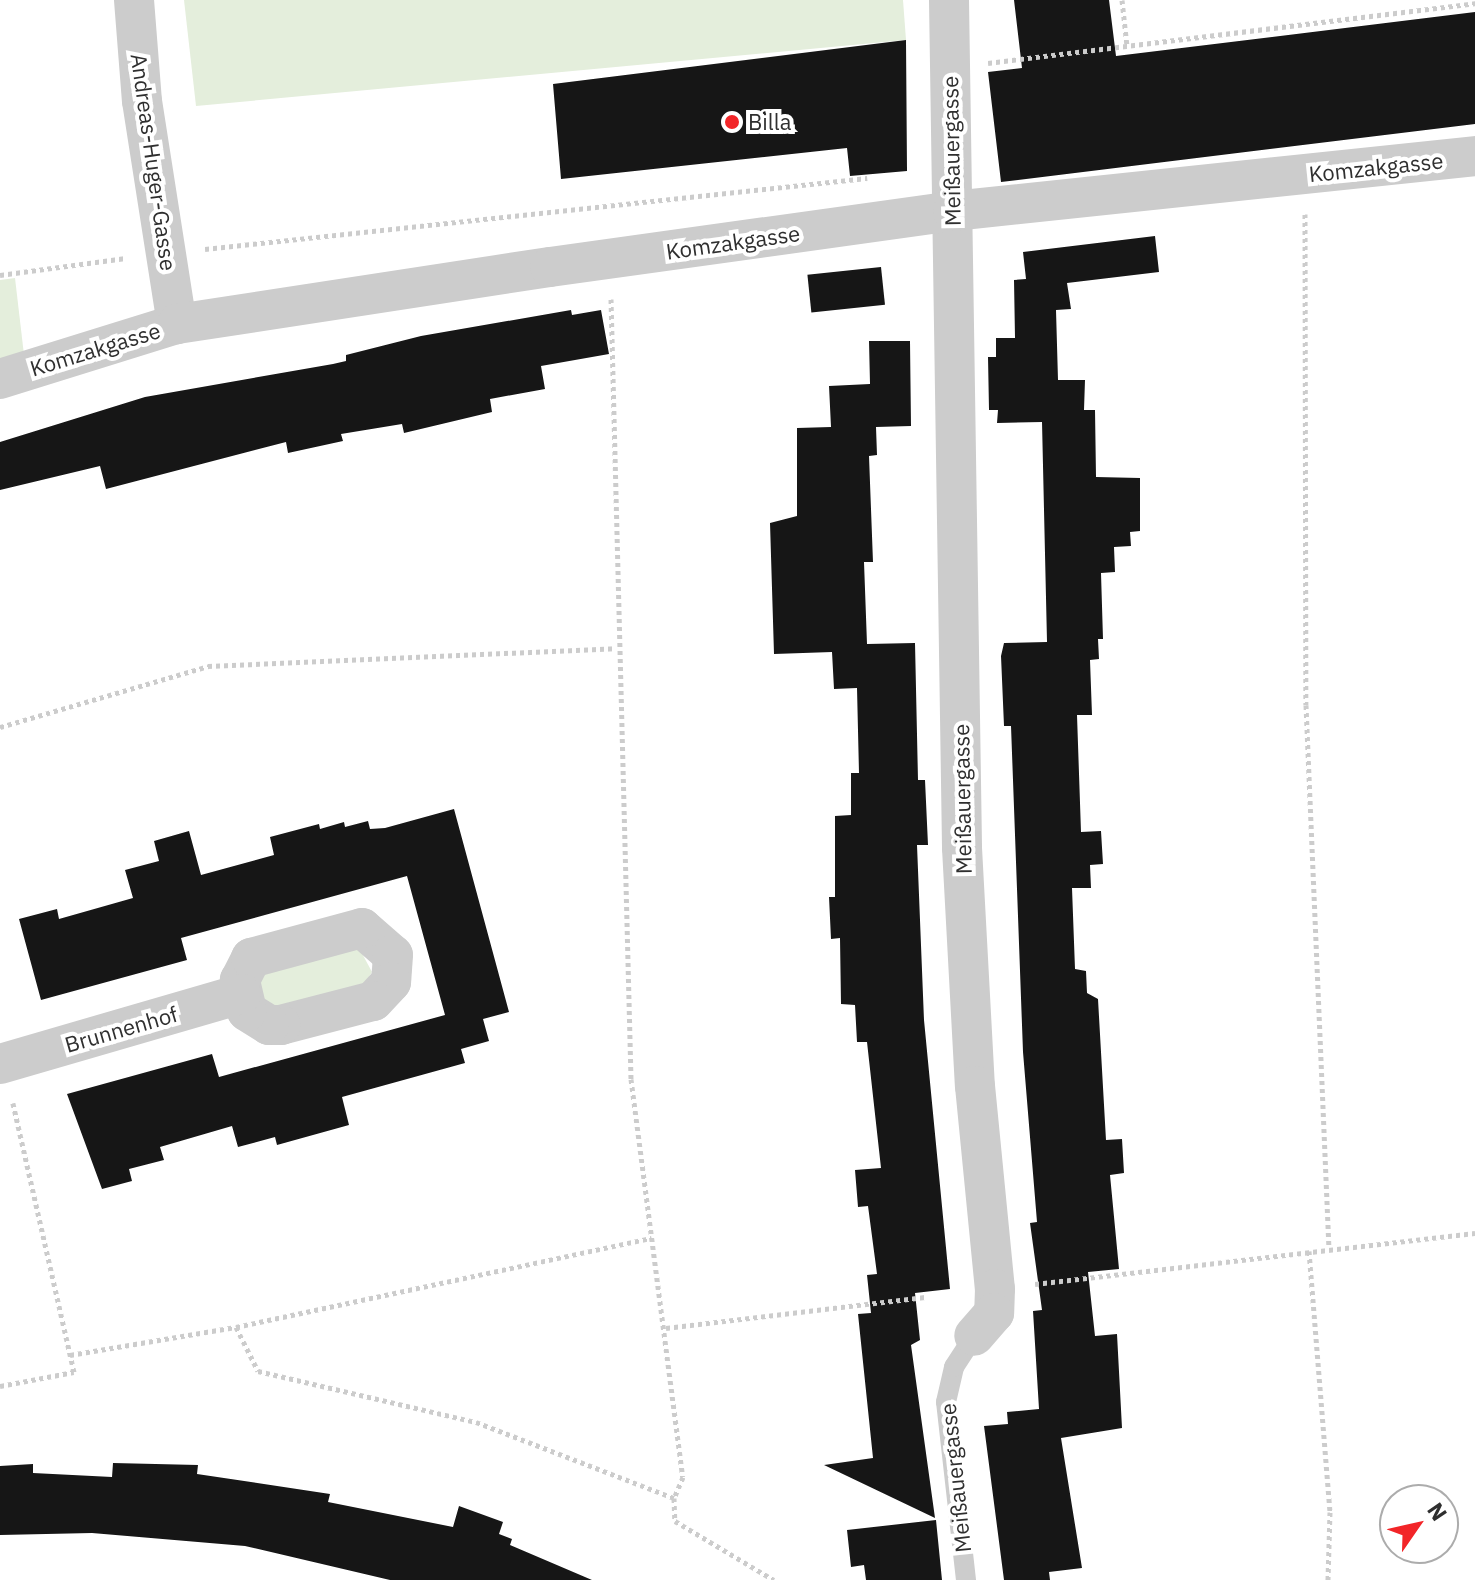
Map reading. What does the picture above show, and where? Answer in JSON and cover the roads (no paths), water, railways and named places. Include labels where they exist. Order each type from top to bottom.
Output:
[{"type":"street","name":"Andreas-Huger-Gasse","points":[[134,0],[142,101],[177,324]]},
{"type":"street","name":"Meißauergasse","points":[[949,0],[963,863],[975,1086],[995,1289],[994,1313],[974,1336]]},
{"type":"street","name":"Komzakgasse","points":[[0,379],[177,324],[550,267],[953,211],[1475,156]]},
{"type":"street","name":"Brunnenhof","points":[[1,1064],[241,994]]},
{"type":"lane","name":"Meißauergasse","points":[[966,1580],[946,1402],[954,1367],[974,1336]]},
{"type":"place","name":"Billa","points":[[732,122]]}]
